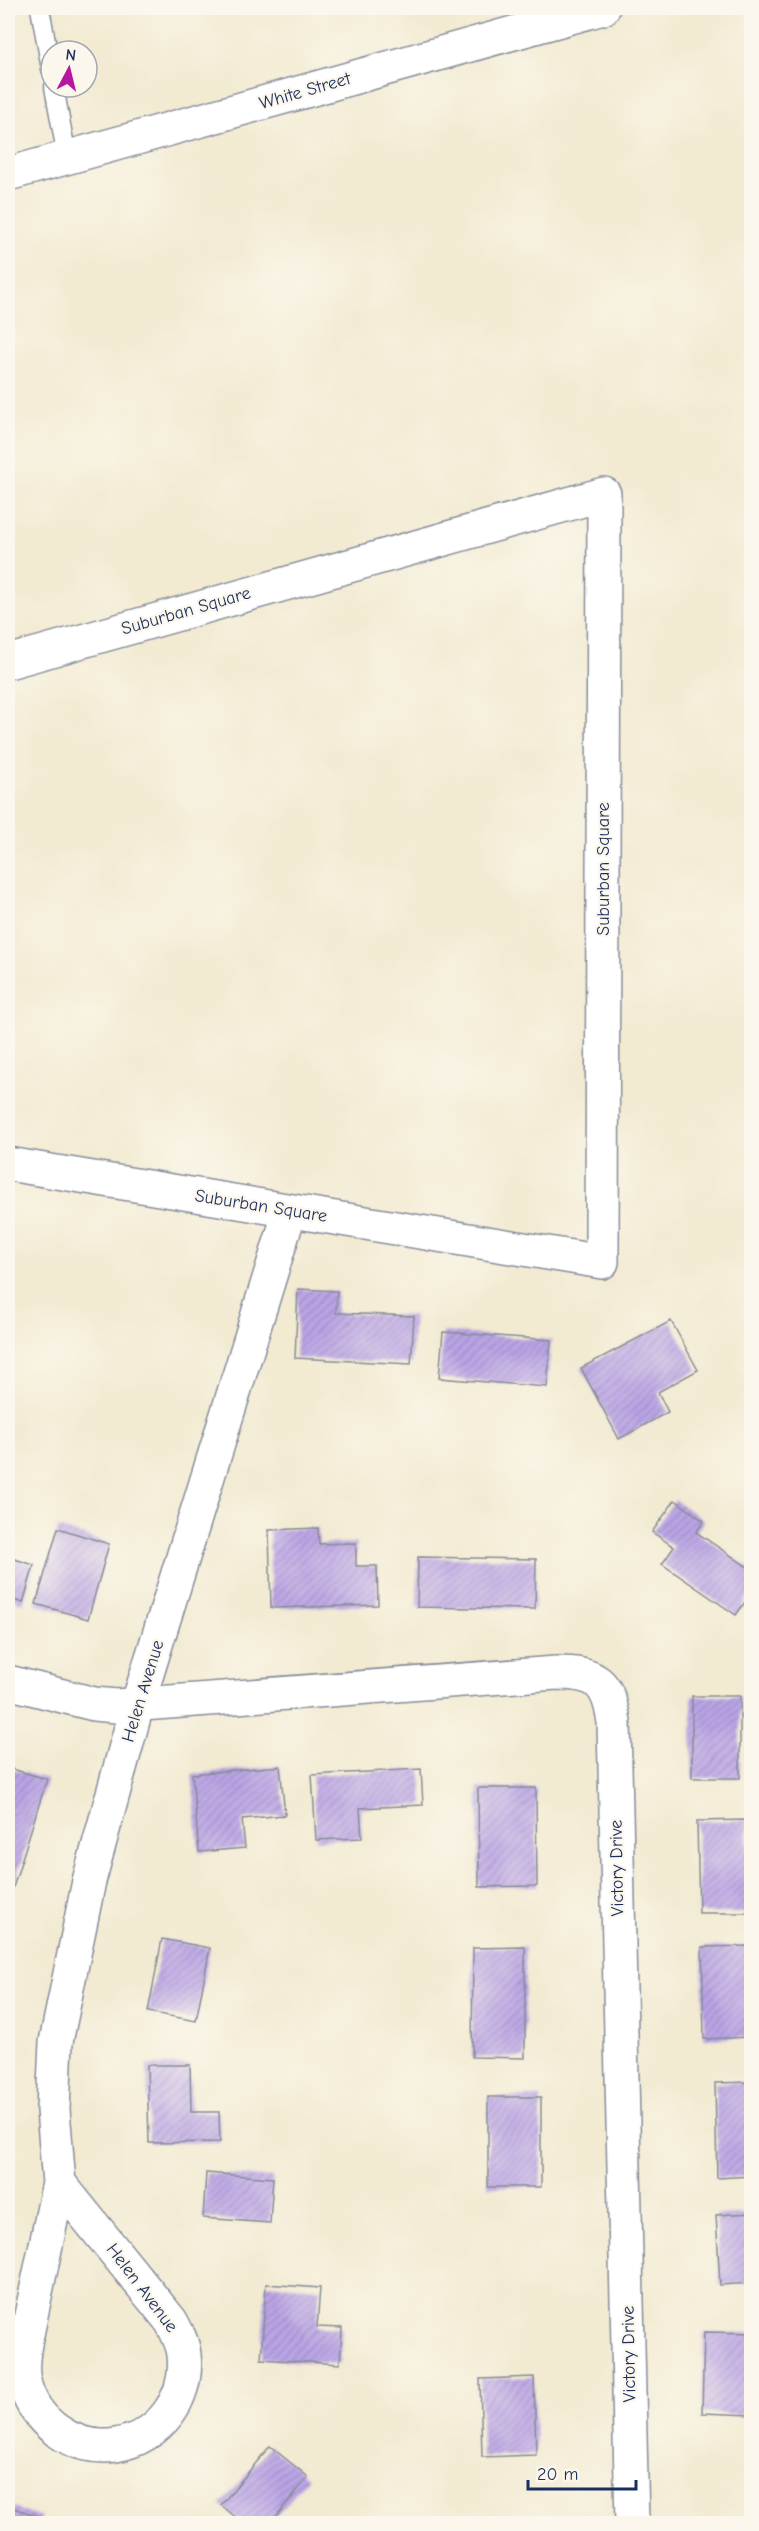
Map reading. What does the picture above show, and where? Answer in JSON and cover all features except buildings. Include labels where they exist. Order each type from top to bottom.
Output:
[{"type":"street","name":"White Street","points":[[8,174],[603,8]]},
{"type":"street","name":"Suburban Square","points":[[8,662],[604,494],[602,1262],[8,1164]]},
{"type":"street","name":"Helen Avenue","points":[[58,2183],[171,2321],[184,2354],[183,2381],[174,2406],[149,2432],[134,2440],[116,2445],[98,2446],[81,2443],[64,2436],[50,2426],[33,2405],[24,2380],[22,2362],[25,2344],[58,2183],[53,2110],[56,2042],[89,1881],[137,1706],[290,1211]]},
{"type":"street","name":"Victory Drive","points":[[8,1682],[94,1704],[137,1706],[556,1673],[575,1673],[591,1677],[605,1689],[614,1722],[633,2523]]},
{"type":"lane","points":[[40,8],[46,39]]},
{"type":"lane","points":[[56,99],[67,157]]}]
